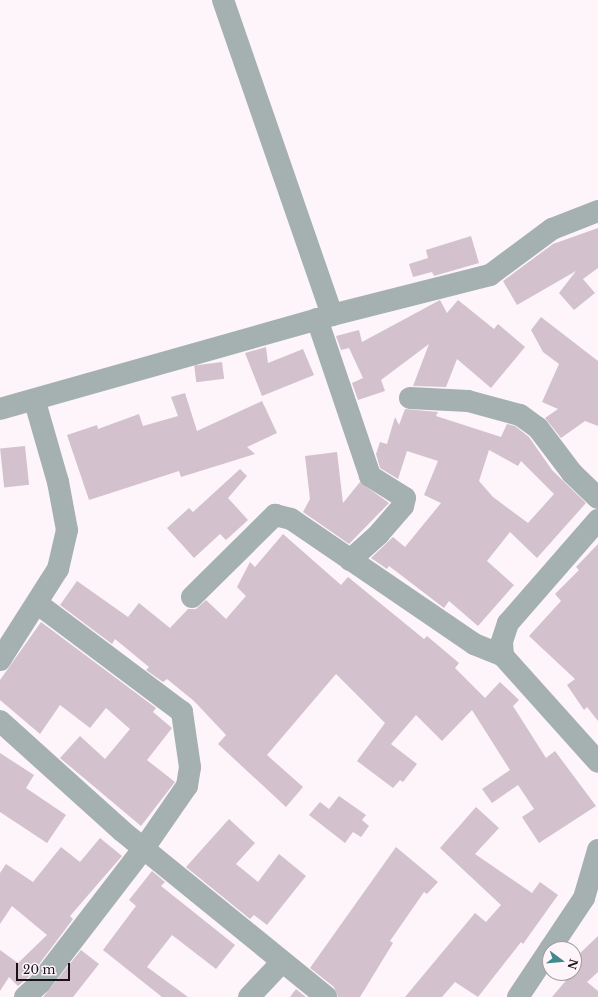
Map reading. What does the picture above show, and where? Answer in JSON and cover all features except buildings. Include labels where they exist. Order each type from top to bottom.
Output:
[{"type":"street","points":[[223,0],[325,317],[370,476],[405,498],[403,506],[379,534],[350,560]]},
{"type":"street","points":[[0,409],[35,402],[325,317],[490,275],[552,229],[598,211]]},
{"type":"street","points":[[410,398],[468,401],[520,415],[538,428],[572,473],[598,498]]},
{"type":"street","points":[[0,660],[38,604],[58,569],[67,530],[58,482],[35,402]]},
{"type":"street","points":[[192,597],[275,515],[291,519],[474,644],[502,656],[598,762]]},
{"type":"street","points":[[502,656],[502,642],[508,623],[598,520]]},
{"type":"street","points":[[25,997],[40,983],[144,848],[187,786],[190,767],[182,712],[38,604]]},
{"type":"street","points":[[0,721],[144,848],[281,963],[326,997]]},
{"type":"street","points":[[557,941],[591,904],[598,850]]},
{"type":"street","points":[[518,997],[542,961]]},
{"type":"street","points":[[249,997],[281,963]]}]
